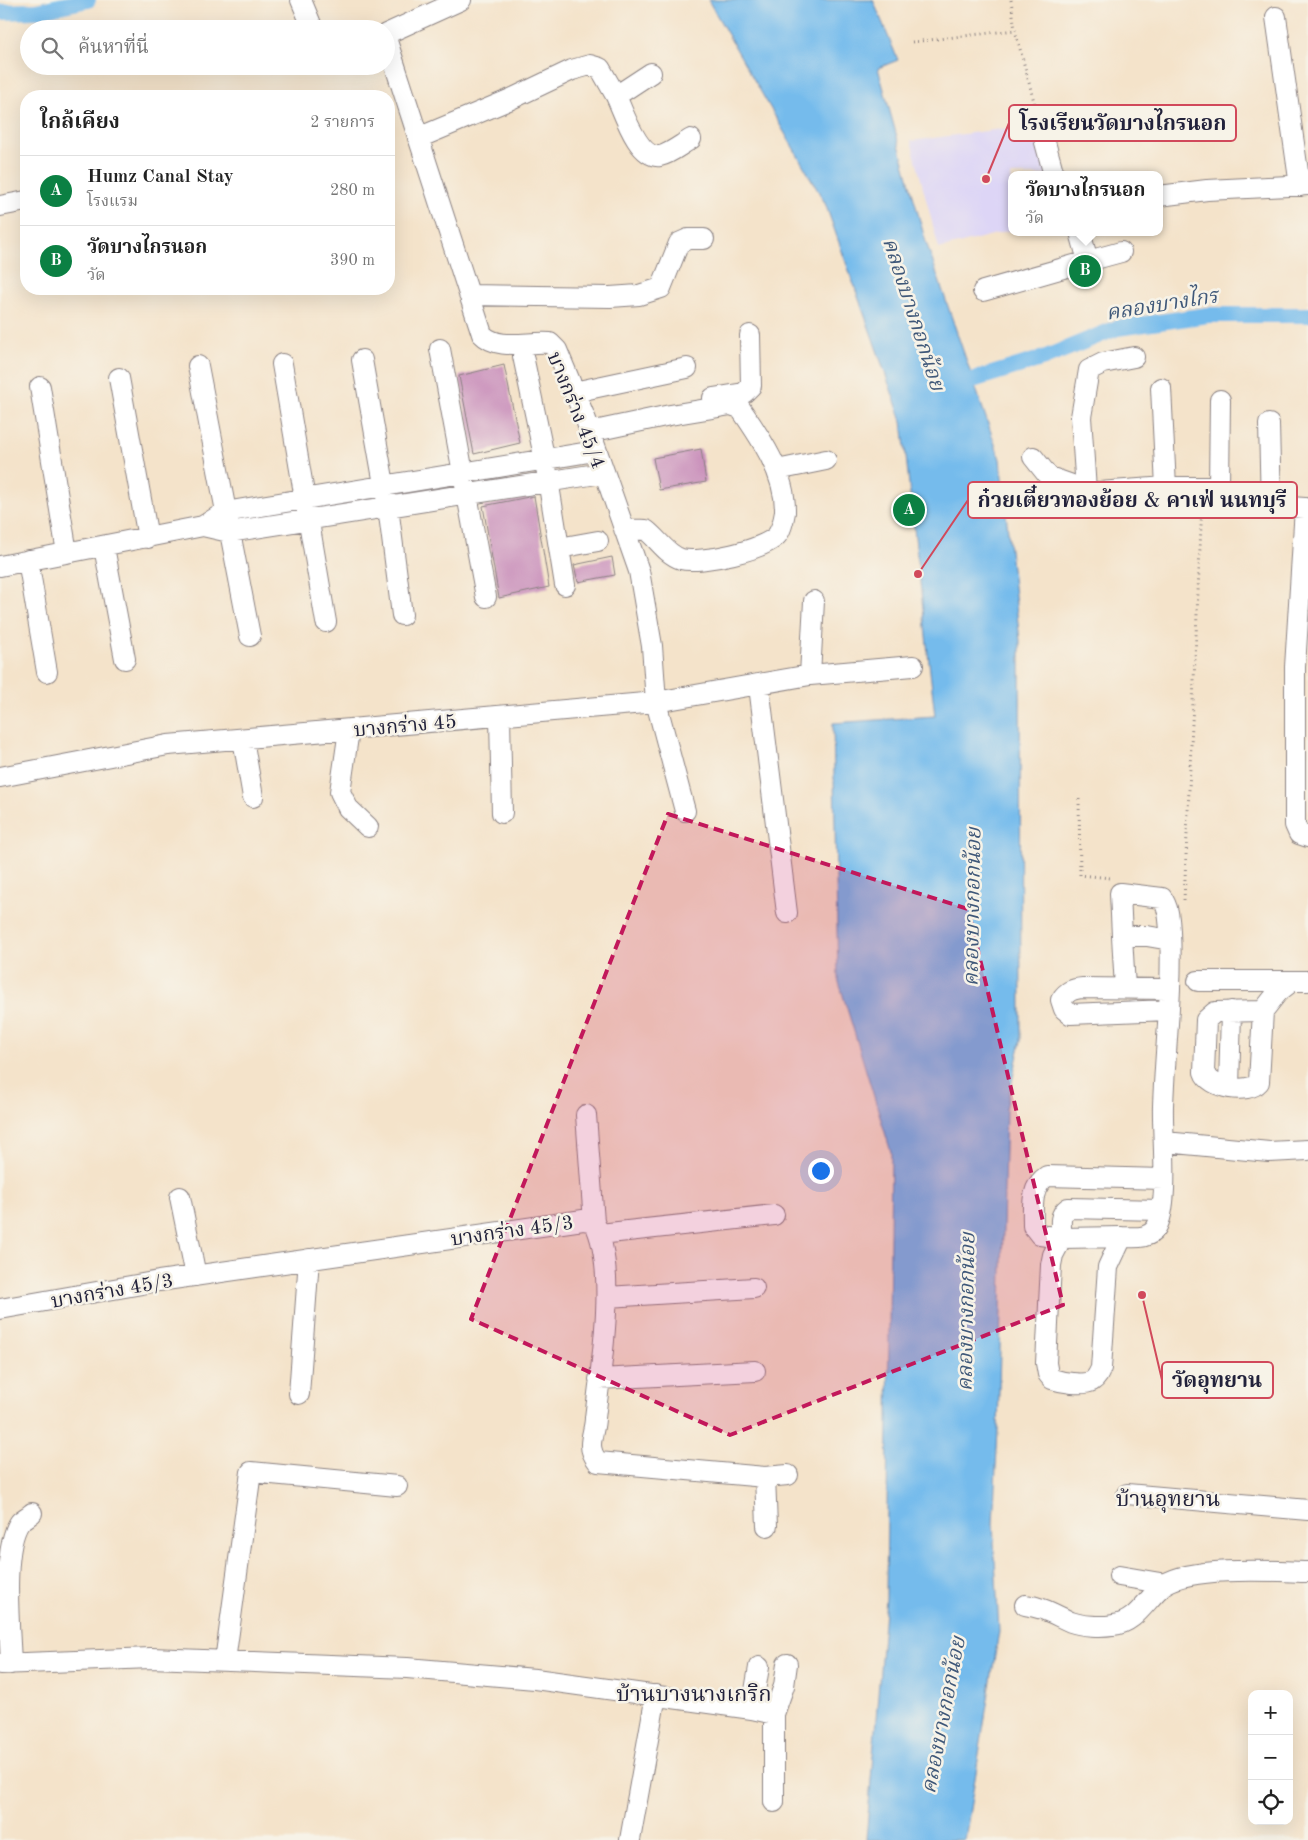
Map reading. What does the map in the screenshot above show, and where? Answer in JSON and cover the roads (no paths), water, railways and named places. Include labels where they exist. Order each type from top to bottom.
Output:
[{"type":"street","points":[[300,0],[309,20]]},
{"type":"street","points":[[395,30],[461,0]]},
{"type":"street","points":[[1163,195],[1206,190],[1304,186],[1276,17]]},
{"type":"street","points":[[418,138],[511,99],[572,70],[590,65],[600,68],[643,150],[652,156],[662,156],[691,139]]},
{"type":"street","name":"บางกร่าง 45/4","points":[[395,66],[482,334],[489,342],[498,344],[550,343],[557,350],[588,426],[595,451],[639,571],[652,646],[656,702],[685,811]]},
{"type":"street","points":[[616,96],[651,73]]},
{"type":"street","points":[[1040,124],[1053,171]]},
{"type":"street","points":[[0,206],[20,202]]},
{"type":"street","points":[[1081,236],[1088,260]]},
{"type":"street","points":[[471,302],[610,297],[652,293],[661,288],[679,243],[688,239],[704,239]]},
{"type":"street","points":[[983,291],[1121,252]]},
{"type":"street","points":[[588,426],[744,393],[751,386],[750,335]]},
{"type":"street","points":[[440,349],[486,597]]},
{"type":"street","points":[[523,356],[545,461],[565,585]]},
{"type":"street","points":[[1086,490],[1081,417],[1089,370],[1104,363],[1134,357]]},
{"type":"street","points":[[362,360],[388,507],[402,615]]},
{"type":"street","points":[[282,364],[303,498],[326,622]]},
{"type":"street","points":[[198,366],[250,636]]},
{"type":"street","points":[[574,392],[688,368]]},
{"type":"street","points":[[119,378],[148,538]]},
{"type":"street","points":[[40,387],[67,552]]},
{"type":"street","points":[[1161,388],[1166,487]]},
{"type":"street","points":[[1211,487],[1220,400]]},
{"type":"street","points":[[588,426],[731,405],[740,408],[777,470],[784,504],[784,519],[778,534],[760,546],[742,552],[692,560],[680,558],[668,552],[646,530],[624,529]]},
{"type":"street","points":[[1269,424],[1271,506]]},
{"type":"street","points":[[0,566],[67,552],[104,547],[202,526],[225,512],[383,485],[545,461],[595,451]]},
{"type":"street","points":[[1033,457],[1049,477],[1086,490],[1099,492],[1166,487],[1211,487],[1250,501],[1271,506],[1307,508],[1295,668],[1295,825],[1299,834],[1308,837]]},
{"type":"street","points":[[777,470],[826,460]]},
{"type":"street","points":[[202,526],[229,532],[467,496],[603,473]]},
{"type":"street","points":[[559,548],[598,541]]},
{"type":"street","points":[[104,547],[125,659]]},
{"type":"street","points":[[28,560],[47,672]]},
{"type":"street","points":[[810,675],[814,601]]},
{"type":"street","name":"บางกร่าง 45","points":[[0,777],[168,745],[656,702],[759,686],[810,675],[913,666]]},
{"type":"street","points":[[759,686],[787,913]]},
{"type":"street","points":[[500,717],[502,813]]},
{"type":"street","points":[[349,730],[340,792],[348,808],[368,826]]},
{"type":"street","points":[[243,739],[253,797]]},
{"type":"street","points":[[1125,988],[1120,893],[1162,898],[1167,905],[1170,940],[1163,1108],[1164,1179],[1161,1210],[1157,1226],[1152,1233],[1145,1237],[1062,1238],[1040,1235],[1032,1226],[1036,1187],[1039,1181],[1047,1176],[1164,1179]]},
{"type":"street","points":[[1122,936],[1147,936],[1170,940]]},
{"type":"street","points":[[1198,981],[1300,981]]},
{"type":"street","points":[[1264,1011],[1232,1010],[1215,1012],[1209,1015],[1206,1020],[1206,1078],[1212,1083],[1229,1088],[1250,1088],[1259,1082],[1264,1011],[1278,992],[1300,981]]},
{"type":"street","points":[[1168,989],[1072,989],[1065,993],[1061,1000],[1064,1009],[1070,1014],[1168,1010]]},
{"type":"street","points":[[586,1115],[597,1228],[774,1216]]},
{"type":"street","points":[[1164,1142],[1269,1152],[1308,1150]]},
{"type":"street","points":[[180,1197],[196,1276]]},
{"type":"street","points":[[1122,1237],[1108,1267],[1101,1368],[1092,1381],[1085,1383],[1052,1378],[1048,1374],[1046,1363],[1051,1265],[1053,1255],[1062,1238],[1061,1217],[1063,1211],[1068,1208],[1161,1210]]},
{"type":"street","name":"บางกร่าง 45/3","points":[[0,1309],[196,1276],[583,1220],[597,1228],[607,1297],[591,1445],[593,1457],[598,1462],[765,1478],[788,1475]]},
{"type":"street","points":[[299,1394],[309,1259]]},
{"type":"street","points":[[607,1297],[754,1288]]},
{"type":"street","points":[[599,1379],[755,1371]]},
{"type":"street","points":[[225,1661],[251,1472],[397,1486]]},
{"type":"street","points":[[765,1478],[767,1526]]},
{"type":"street","points":[[1127,1494],[1308,1510]]},
{"type":"street","points":[[32,1513],[20,1522],[11,1547],[5,1664],[150,1658],[407,1668],[535,1679],[656,1695],[774,1714]]},
{"type":"street","points":[[1119,1576],[1166,1584],[1199,1574],[1308,1572]]},
{"type":"street","points":[[1025,1604],[1048,1610],[1072,1622],[1111,1626],[1122,1624],[1132,1618],[1166,1584]]},
{"type":"street","points":[[774,1802],[774,1714],[784,1686],[787,1664]]},
{"type":"street","points":[[752,1710],[760,1667]]},
{"type":"street","points":[[630,1840],[656,1695]]},
{"type":"water","name":"คลองบางกอกน้อย","points":[[708,0],[873,0],[898,60],[878,68],[925,239],[1000,459],[1020,641],[1021,1041],[1006,1109],[998,1430],[993,1524],[999,1631],[965,1840],[866,1840],[886,1598],[891,1152],[838,979],[833,723],[935,716],[902,421],[825,203]]},
{"type":"waterway","points":[[0,12],[36,11],[88,0]]},
{"type":"waterway","name":"คลองบางไกร","points":[[953,386],[1044,358],[1117,328],[1208,315],[1308,315]]},
{"type":"place","name":"โรงเรียนวัดบางไกรนอก","points":[[986,179]]},
{"type":"place","name":"วัดบางไกรนอก","points":[[1085,271]]},
{"type":"place","name":"Humz Canal Stay","points":[[909,510]]},
{"type":"place","name":"ก๋วยเตี๋ยวทองย้อย & คาเฟ่ นนทบุรี","points":[[918,574]]},
{"type":"place","name":"วัดอุทยาน","points":[[1142,1295]]},
{"type":"district","name":"บ้านอุทยาน","points":[[1168,1498]]},
{"type":"district","name":"บ้านบางนางเกริก","points":[[694,1693]]}]
